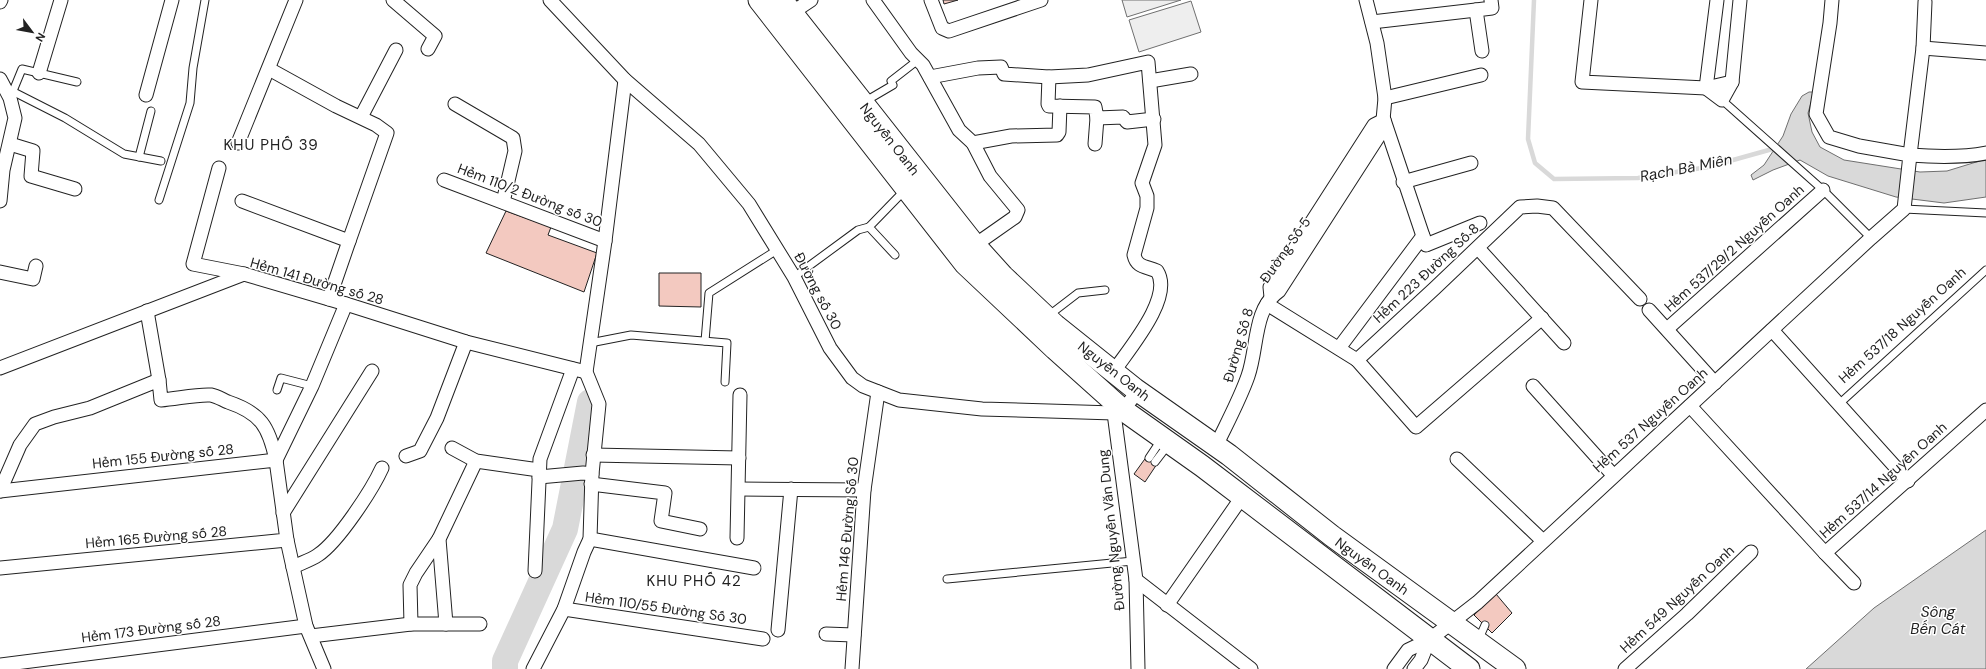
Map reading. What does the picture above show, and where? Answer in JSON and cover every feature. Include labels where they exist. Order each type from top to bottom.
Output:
[{"type":"main road","name":"Nguyễn Oanh","points":[[758,0],[965,264],[1118,411],[1202,466],[1469,669]]},
{"type":"main road","name":"Nguyễn Oanh","points":[[787,6],[975,245],[1003,276],[1047,317],[1138,391],[1216,446],[1332,536],[1450,623],[1481,634],[1515,669]]},
{"type":"main road","points":[[1202,466],[1216,446]]},
{"type":"street","points":[[39,73],[61,0]]},
{"type":"street","points":[[146,96],[172,0]]},
{"type":"street","points":[[238,143],[296,0]]},
{"type":"street","points":[[392,0],[435,36],[428,49]]},
{"type":"street","name":"Đường số 30","points":[[550,0],[625,80],[699,144],[749,204],[794,277],[830,348],[852,378],[863,386],[899,400],[982,409],[1118,411]]},
{"type":"street","points":[[787,6],[811,0]]},
{"type":"street","points":[[872,0],[930,77],[959,130],[972,143],[990,176],[1018,210],[1015,217],[975,245]]},
{"type":"street","points":[[931,0],[942,28],[949,31],[1041,0]]},
{"type":"street","points":[[1366,0],[1372,22],[1385,98],[1384,120],[1403,182],[1426,245],[1480,223]]},
{"type":"street","points":[[1372,22],[1492,8],[1492,0]]},
{"type":"street","points":[[1591,0],[1582,82],[1706,88],[1732,82]]},
{"type":"street","points":[[1706,88],[1717,0]]},
{"type":"street","points":[[1706,88],[1722,100],[1732,82],[1740,0]]},
{"type":"street","points":[[1832,0],[1830,23],[1816,114],[1829,137],[1910,160],[1970,156],[1986,153]]},
{"type":"street","points":[[1905,205],[1923,48],[1925,2]]},
{"type":"street","points":[[1476,10],[1482,51]]},
{"type":"street","points":[[1923,48],[1986,53]]},
{"type":"street","points":[[361,118],[396,50]]},
{"type":"street","points":[[930,77],[978,68],[1001,67],[1004,74],[1049,77],[1088,75],[1117,70],[1146,62],[1149,64],[1155,145],[1142,183],[1147,196],[1147,208],[1134,255],[1135,262],[1141,266],[1157,271],[1160,280],[1160,294],[1156,308],[1114,371]]},
{"type":"street","points":[[269,69],[336,106],[376,125],[387,133],[329,299]]},
{"type":"street","points":[[1150,81],[1191,74]]},
{"type":"street","points":[[1385,98],[1481,75]]},
{"type":"street","points":[[1049,77],[1049,106],[1095,107],[1097,118],[1095,144]]},
{"type":"street","points":[[533,669],[564,609],[590,540],[589,477],[599,404],[586,372],[605,241],[625,80]]},
{"type":"street","points":[[0,201],[3,161],[10,144],[15,118],[6,86]]},
{"type":"street","points":[[455,104],[513,138],[515,151],[503,202]]},
{"type":"street","points":[[972,143],[1011,136],[1057,135],[1059,132],[1060,106]]},
{"type":"street","points":[[1097,118],[1123,117],[1127,122],[1154,119]]},
{"type":"street","name":"Đường Số 5","points":[[1269,301],[1270,287],[1374,125],[1384,120]]},
{"type":"street","points":[[10,144],[33,151],[31,176],[75,189]]},
{"type":"street","points":[[1403,182],[1471,163]]},
{"type":"street","points":[[219,168],[194,264],[244,274]]},
{"type":"street","name":"Hẻm 110/2 Đường số 30","points":[[444,180],[605,241]]},
{"type":"street","name":"Hẻm 537/29/2 Nguyễn Oanh","points":[[1667,329],[1820,187]]},
{"type":"street","points":[[242,201],[349,241]]},
{"type":"street","name":"Hẻm 537 Nguyễn Oanh","points":[[1394,669],[1408,650],[1429,640],[1450,623],[1480,604],[1542,541],[1715,383],[1905,205]]},
{"type":"street","name":"Hẻm 223 Đường Số 8","points":[[1357,360],[1520,207],[1537,206],[1553,208],[1640,299]]},
{"type":"street","name":"Hẻm 223 Đường Số 8","points":[[1339,348],[1423,236]]},
{"type":"street","points":[[1478,248],[1564,343]]},
{"type":"street","points":[[0,272],[33,279],[36,266]]},
{"type":"street","name":"Hẻm 141 Đường số 28","points":[[0,368],[244,274],[466,342],[586,372]]},
{"type":"street","points":[[1269,301],[1357,360],[1416,427],[1542,318]]},
{"type":"street","name":"Đường Số 8","points":[[1216,446],[1248,375],[1263,309],[1269,301]]},
{"type":"street","points":[[276,460],[312,386],[346,304]]},
{"type":"street","points":[[1649,310],[1715,383]]},
{"type":"street","points":[[147,311],[161,400],[211,395],[244,407],[255,414],[264,424],[271,438],[276,460],[282,513],[293,567],[308,631],[324,669]]},
{"type":"street","name":"Hẻm 537/18 Nguyễn Oanh","points":[[1772,330],[1908,481]]},
{"type":"street","points":[[406,456],[420,451],[437,418],[466,342]]},
{"type":"street","points":[[535,572],[540,459],[573,369]]},
{"type":"street","points":[[282,513],[372,371]]},
{"type":"street","points":[[0,491],[20,445],[35,424],[54,417],[90,408],[159,380]]},
{"type":"street","points":[[1533,386],[1613,475]]},
{"type":"street","points":[[1118,411],[1138,391]]},
{"type":"street","name":"Hẻm 146 Đường Số 30","points":[[852,669],[864,490],[878,392]]},
{"type":"street","points":[[737,538],[740,396]]},
{"type":"street","name":"Hẻm 537/14 Nguyễn Oanh","points":[[1690,406],[1825,553],[1908,481],[1986,410]]},
{"type":"street","name":"Đường Nguyễn Văn Dung","points":[[1118,411],[1136,580],[1138,669]]},
{"type":"street","points":[[452,448],[476,461],[539,473],[589,477],[665,492],[661,521],[700,529]]},
{"type":"street","points":[[593,455],[739,458]]},
{"type":"street","points":[[1457,459],[1542,541]]},
{"type":"street","name":"Hẻm 155 Đường số 28","points":[[0,491],[276,460]]},
{"type":"street","points":[[411,624],[410,585],[416,573],[439,539],[476,461]]},
{"type":"street","points":[[293,567],[319,554],[334,539],[364,500],[382,468]]},
{"type":"street","points":[[739,489],[864,490]]},
{"type":"street","points":[[778,630],[791,490]]},
{"type":"street","points":[[1167,604],[1242,497]]},
{"type":"street","points":[[439,539],[446,624]]},
{"type":"street","name":"Hẻm 165 Đường số 28","points":[[0,568],[287,540]]},
{"type":"street","points":[[590,540],[754,568]]},
{"type":"street","name":"Hẻm 549 Nguyễn Oanh","points":[[1625,669],[1687,614],[1752,552]]},
{"type":"street","points":[[1825,553],[1854,583]]},
{"type":"street","points":[[1136,580],[1251,669]]},
{"type":"street","name":"Hẻm 110/55 Đường Số 30","points":[[564,609],[763,639]]},
{"type":"street","name":"Hẻm 173 Đường số 28","points":[[0,665],[308,631],[411,624],[480,624]]},
{"type":"street","points":[[826,634],[854,635]]},
{"type":"street","points":[[1414,669],[1421,660],[1429,640]]},
{"type":"lane","points":[[159,200],[180,141],[190,103],[193,68],[205,0]]},
{"type":"lane","points":[[862,103],[893,85],[891,81],[915,56]]},
{"type":"lane","points":[[77,82],[22,69],[6,86],[65,118],[124,154],[161,161]]},
{"type":"lane","points":[[1722,100],[1820,187],[1870,238]]},
{"type":"lane","points":[[139,157],[151,111]]},
{"type":"lane","points":[[794,277],[858,230],[869,227],[907,189]]},
{"type":"lane","points":[[1905,205],[1986,213]]},
{"type":"lane","points":[[869,227],[895,255]]},
{"type":"lane","points":[[705,341],[710,293],[777,250]]},
{"type":"lane","name":"Hẻm 537/18 Nguyễn Oanh","points":[[1839,404],[1986,270]]},
{"type":"lane","points":[[1047,317],[1059,306],[1078,293],[1105,290]]},
{"type":"lane","points":[[590,343],[631,336],[727,343],[725,382]]},
{"type":"lane","points":[[277,390],[281,378],[312,386]]},
{"type":"lane","points":[[1149,458],[1166,441]]},
{"type":"lane","points":[[1155,462],[1166,441]]},
{"type":"lane","points":[[947,579],[1133,561]]},
{"type":"shaded area","points":[[1122,0],[1181,0],[1127,17]]},
{"type":"shaded area","points":[[1191,1],[1201,32],[1139,52],[1129,20]]},
{"type":"water","points":[[1809,92],[1814,92],[1808,113],[1812,132],[1820,147],[1844,160],[1920,172],[1947,171],[1986,159],[1986,197],[1944,203],[1896,197],[1828,176],[1800,160],[1773,170],[1753,180],[1751,175],[1764,165],[1783,136],[1791,114],[1802,96]]},
{"type":"water","name":"Sông Bến Cát","points":[[1986,530],[1986,669],[1806,669],[1874,608]]},
{"type":"building","points":[[943,0],[958,0],[944,4]]},
{"type":"building","points":[[506,211],[551,227],[548,235],[597,253],[584,292],[486,253]]},
{"type":"building","points":[[659,273],[701,273],[701,307],[659,306]]},
{"type":"building","points":[[1147,456],[1157,464],[1145,482],[1134,474]]},
{"type":"building","points":[[1496,594],[1512,613],[1492,633],[1474,615]]},
{"type":"waterway","name":"Rạch Bà Miên","points":[[1534,0],[1528,139],[1535,163],[1554,179],[1638,178],[1708,167],[1776,148]]},
{"type":"waterway","points":[[505,669],[505,661],[565,529],[590,402]]},
{"type":"district","name":"KHU PHỐ 39","points":[[271,145]]},
{"type":"district","name":"KHU PHỐ 42","points":[[694,581]]}]
